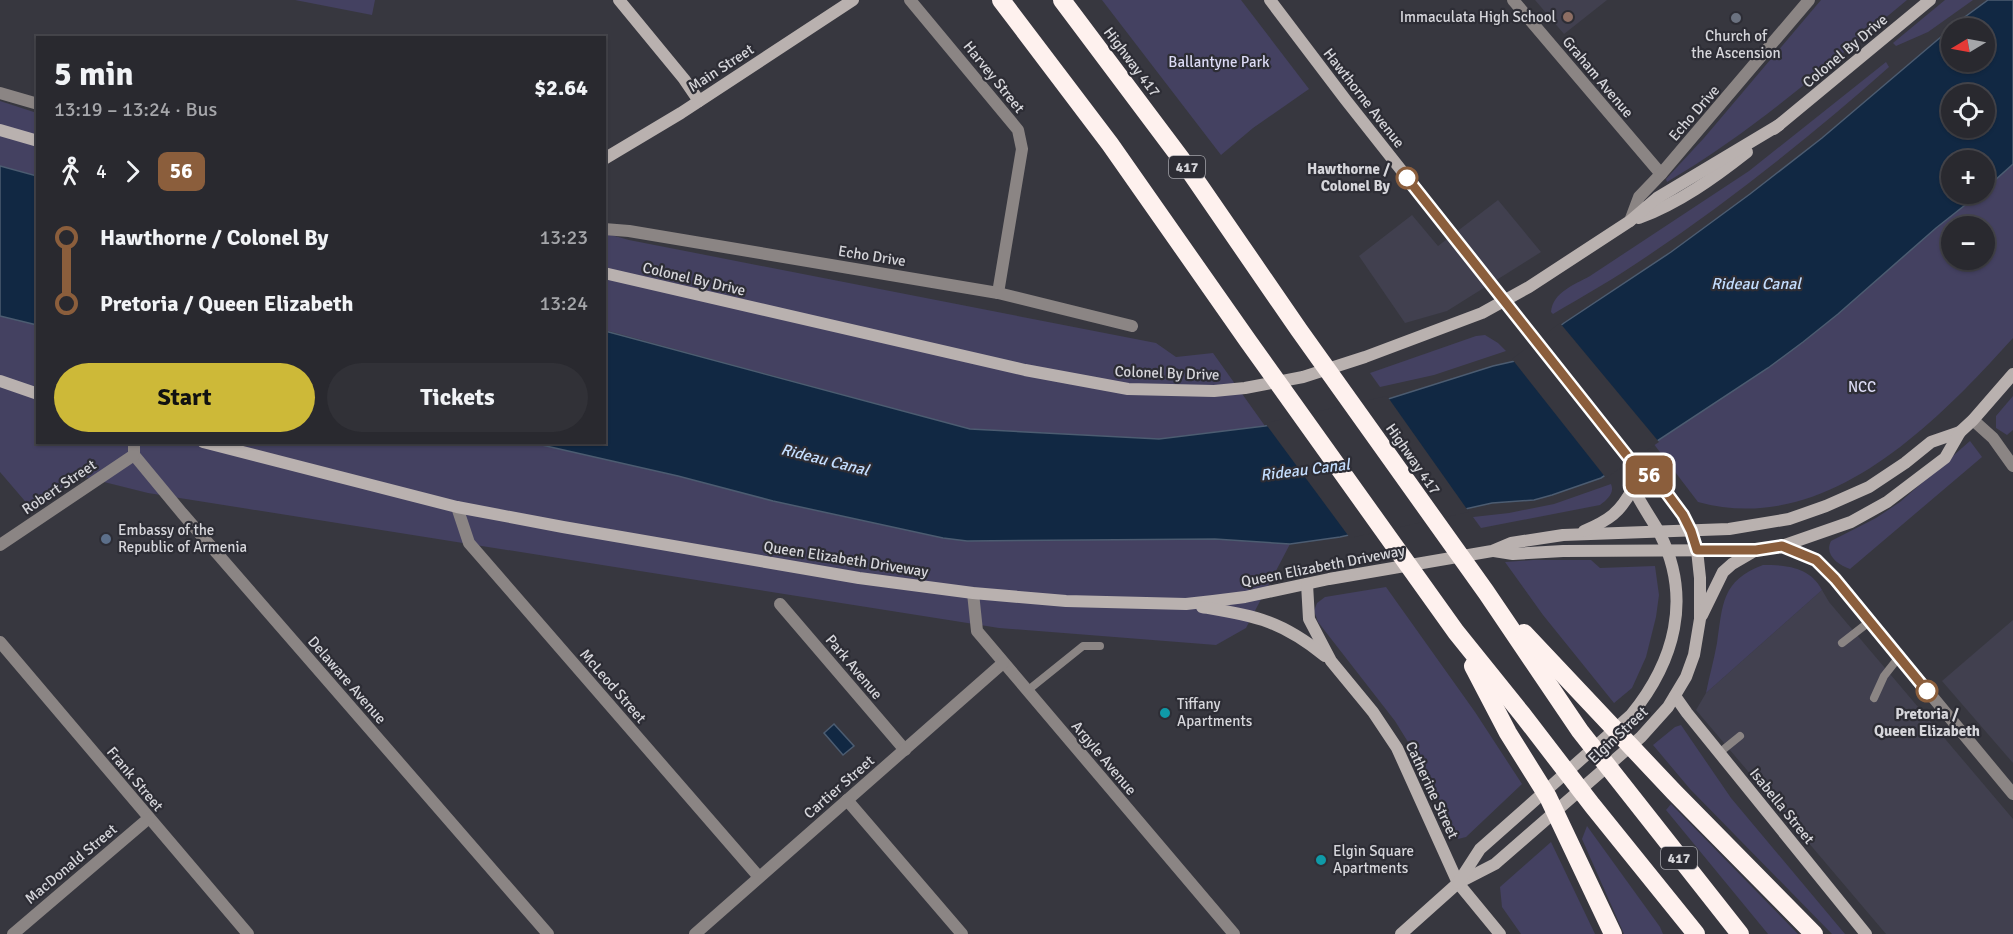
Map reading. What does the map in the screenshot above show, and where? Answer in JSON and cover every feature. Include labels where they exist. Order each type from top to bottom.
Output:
[{"type":"highway","name":"417","points":[[1001,0],[1110,144],[1456,632],[1696,934]]},
{"type":"highway","name":"Highway 417","points":[[1062,0],[1182,160],[1299,330],[1486,592],[1580,731],[1740,934]]},
{"type":"highway","points":[[1486,592],[1642,759],[1814,934]]},
{"type":"highway","points":[[1456,632],[1508,733],[1564,830],[1613,934]]},
{"type":"main road","points":[[619,0],[684,78],[699,101]]},
{"type":"main road","name":"Main Street","points":[[606,158],[699,101],[853,0]]},
{"type":"main road","name":"Hawthorne Avenue","points":[[1270,0],[1345,99],[1636,467],[1657,480],[1683,515],[1697,550]]},
{"type":"main road","name":"Colonel By Drive","points":[[606,273],[1025,370],[1128,389],[1214,391],[1245,388],[1303,377],[1365,357],[1471,317],[1505,301],[1630,221],[1661,210],[1722,172],[1930,0]]},
{"type":"main road","points":[[0,130],[36,140]]},
{"type":"main road","name":"Queen Elizabeth Driveway","points":[[1492,551],[1513,554],[1563,551],[1756,550],[1782,546],[1851,522],[1887,502],[1945,458],[1960,432],[2013,374]]},
{"type":"main road","points":[[0,381],[36,393]]},
{"type":"main road","name":"Queen Elizabeth Driveway","points":[[211,444],[457,507],[859,578],[973,593],[1066,601],[1186,604],[1245,597],[1492,551],[1511,543],[1580,533],[1729,530],[1789,519],[1869,487],[1931,442],[1960,432]]},
{"type":"main road","points":[[1580,533],[1612,517],[1625,504],[1633,488],[1636,467]]},
{"type":"main road","points":[[1633,488],[1660,532],[1668,550]]},
{"type":"main road","name":"Elgin Street","points":[[1458,883],[1480,849],[1631,715],[1644,699],[1665,660],[1674,629],[1676,591],[1674,568],[1668,550]]},
{"type":"main road","name":"Elgin Street","points":[[1401,934],[1458,883],[1495,864],[1641,737],[1668,707],[1686,677],[1694,655],[1700,619],[1697,550]]},
{"type":"main road","points":[[1700,619],[1723,572],[1756,550]]},
{"type":"main road","points":[[1307,584],[1309,618],[1331,661]]},
{"type":"main road","points":[[1186,604],[1250,615],[1276,624],[1298,635],[1331,661]]},
{"type":"main road","name":"Catherine Street","points":[[1331,661],[1373,712],[1397,748],[1458,883],[1500,934]]},
{"type":"main road","name":"Isabella Street","points":[[1675,696],[1866,934]]},
{"type":"street","name":"Harvey Street","points":[[910,0],[1018,130],[1022,149],[998,292]]},
{"type":"street","name":"Graham Avenue","points":[[1513,0],[1661,174]]},
{"type":"street","name":"Echo Drive","points":[[1630,221],[1640,196],[1809,0]]},
{"type":"street","points":[[0,93],[36,103]]},
{"type":"street","name":"Echo Drive","points":[[606,229],[629,231],[998,292],[1132,326]]},
{"type":"street","points":[[1973,420],[1993,438],[2013,466]]},
{"type":"street","name":"Robert Street","points":[[0,544],[134,449]]},
{"type":"street","name":"Delaware Avenue","points":[[134,449],[548,934]]},
{"type":"street","name":"McLeod Street","points":[[457,507],[470,543],[759,877]]},
{"type":"street","points":[[1782,546],[1816,560],[1835,579],[2013,795]]},
{"type":"street","name":"Argyle Avenue","points":[[973,593],[977,631],[1234,934]]},
{"type":"street","name":"Park Avenue","points":[[780,604],[905,750]]},
{"type":"street","name":"Frank Street","points":[[0,642],[248,934]]},
{"type":"street","name":"Cartier Street","points":[[694,934],[1003,663]]},
{"type":"street","points":[[847,800],[962,934]]},
{"type":"street","name":"MacDonald Street","points":[[13,934],[149,818]]},
{"type":"lane","points":[[1842,644],[1869,622]]},
{"type":"lane","points":[[1027,691],[1083,646],[1100,646]]},
{"type":"lane","points":[[1874,698],[1884,676],[1899,657]]},
{"type":"lane","points":[[1719,753],[1740,736]]},
{"type":"shaded area","name":"Immaculata High School","points":[[1535,0],[1607,0],[1564,34]]},
{"type":"shaded area","points":[[1498,200],[1541,252],[1447,311],[1405,323],[1359,256],[1412,215],[1438,246]]},
{"type":"shaded area","points":[[1822,590],[1829,602],[2013,819],[2013,934],[1886,934],[1696,710],[1706,693]]},
{"type":"shaded area","points":[[2013,620],[2013,763],[1942,681]]},
{"type":"green space","points":[[295,0],[375,0],[372,15]]},
{"type":"green space","name":"Ballantyne Park","points":[[1102,0],[1241,0],[1309,89],[1253,128],[1221,155]]},
{"type":"green space","points":[[1821,0],[1907,0],[1761,119],[1667,182],[1666,179],[1704,138]]},
{"type":"green space","points":[[1945,0],[1973,0],[1948,18],[1941,18],[1941,23],[1928,32],[1896,46],[1893,43]]},
{"type":"green space","points":[[1886,62],[1889,67],[1800,143],[1739,191],[1632,266],[1553,314],[1551,312],[1556,299],[1565,290],[1590,276],[1749,171]]},
{"type":"green space","points":[[0,101],[36,113],[36,176],[0,166]]},
{"type":"green space","name":"NCC","points":[[2013,164],[2013,338],[1949,405],[1913,437],[1874,465],[1833,488],[1790,503],[1745,509],[1698,502],[1653,443],[1768,368],[1803,342],[1941,223],[1941,270],[1995,270],[1995,216],[1950,216],[1966,204],[1995,204],[1995,180]]},
{"type":"green space","points":[[606,234],[629,240],[1156,343],[1176,357],[1213,353],[1265,426],[1160,439],[970,429],[606,330]]},
{"type":"green space","points":[[0,316],[36,325],[36,444],[537,444],[678,476],[773,501],[943,538],[967,541],[1215,539],[1290,544],[1246,628],[1216,645],[999,628],[148,493],[80,476],[30,507],[0,472]]},
{"type":"green space","points":[[1485,335],[1506,351],[1434,375],[1380,387],[1370,373],[1476,336]]},
{"type":"green space","points":[[2013,396],[2013,430],[2007,435],[1996,428],[1996,416]]},
{"type":"green space","points":[[1970,441],[1982,457],[1850,569],[1833,559],[1829,551],[1831,541],[1876,518],[1900,502]]},
{"type":"green space","points":[[1611,484],[1608,499],[1600,505],[1481,528],[1473,517],[1554,504]]},
{"type":"green space","points":[[1591,560],[1600,568],[1655,566],[1659,595],[1646,657],[1632,688],[1614,703],[1543,615],[1505,562]]},
{"type":"green space","points":[[1763,565],[1797,569],[1811,576],[1822,590],[1706,693],[1726,595],[1739,578]]},
{"type":"green space","points":[[1386,587],[1475,712],[1522,784],[1466,837],[1458,839],[1453,832],[1426,771],[1395,721],[1318,622],[1314,611],[1317,603],[1325,597]]},
{"type":"green space","points":[[1681,725],[1731,798],[1845,934],[1832,934],[1690,789],[1653,745],[1675,727]]},
{"type":"green space","points":[[1671,804],[1798,934],[1768,934],[1666,810]]},
{"type":"green space","points":[[1587,826],[1663,934],[1624,934],[1582,839]]},
{"type":"green space","points":[[1551,842],[1595,934],[1521,934],[1502,907],[1500,887]]},
{"type":"water","name":"Rideau Canal","points":[[1988,0],[2013,0],[2013,164],[1995,180],[1995,150],[1941,150],[1941,204],[1966,204],[1951,216],[1941,216],[1941,224],[1838,314],[1768,368],[1601,478],[1552,495],[1534,500],[1492,503],[1340,537],[1290,544],[1215,539],[967,541],[943,538],[773,501],[678,476],[537,444],[606,444],[606,331],[970,429],[1159,439],[1265,426],[1385,400],[1515,361],[1564,323],[1671,252],[1822,138],[1941,37],[1941,72],[1995,72],[1995,18],[1963,18]]},
{"type":"water","points":[[0,166],[36,176],[36,325],[0,316]]},
{"type":"water","points":[[834,724],[854,746],[843,755],[824,733]]},
{"type":"pier","points":[[1560,323],[1659,442],[1606,478],[1512,359]]},
{"type":"pier","points":[[1387,396],[1469,512],[1350,538],[1265,423]]},
{"type":"bus line","name":"56","points":[[1407,178],[1636,467],[1657,480],[1683,515],[1697,550],[1756,550],[1782,546],[1816,560],[1835,579],[1927,691]]},
{"type":"place","name":"Immaculata High School","points":[[1568,17]]},
{"type":"place","name":"Church of the Ascension","points":[[1736,18]]},
{"type":"place","name":"Hawthorne / Colonel By","points":[[1407,178]]},
{"type":"place","name":"Embassy of the Republic of Armenia","points":[[106,539]]},
{"type":"place","name":"Pretoria / Queen Elizabeth","points":[[1927,691]]},
{"type":"place","name":"Tiffany Apartments","points":[[1165,713]]},
{"type":"place","name":"Elgin Square Apartments","points":[[1321,860]]}]
